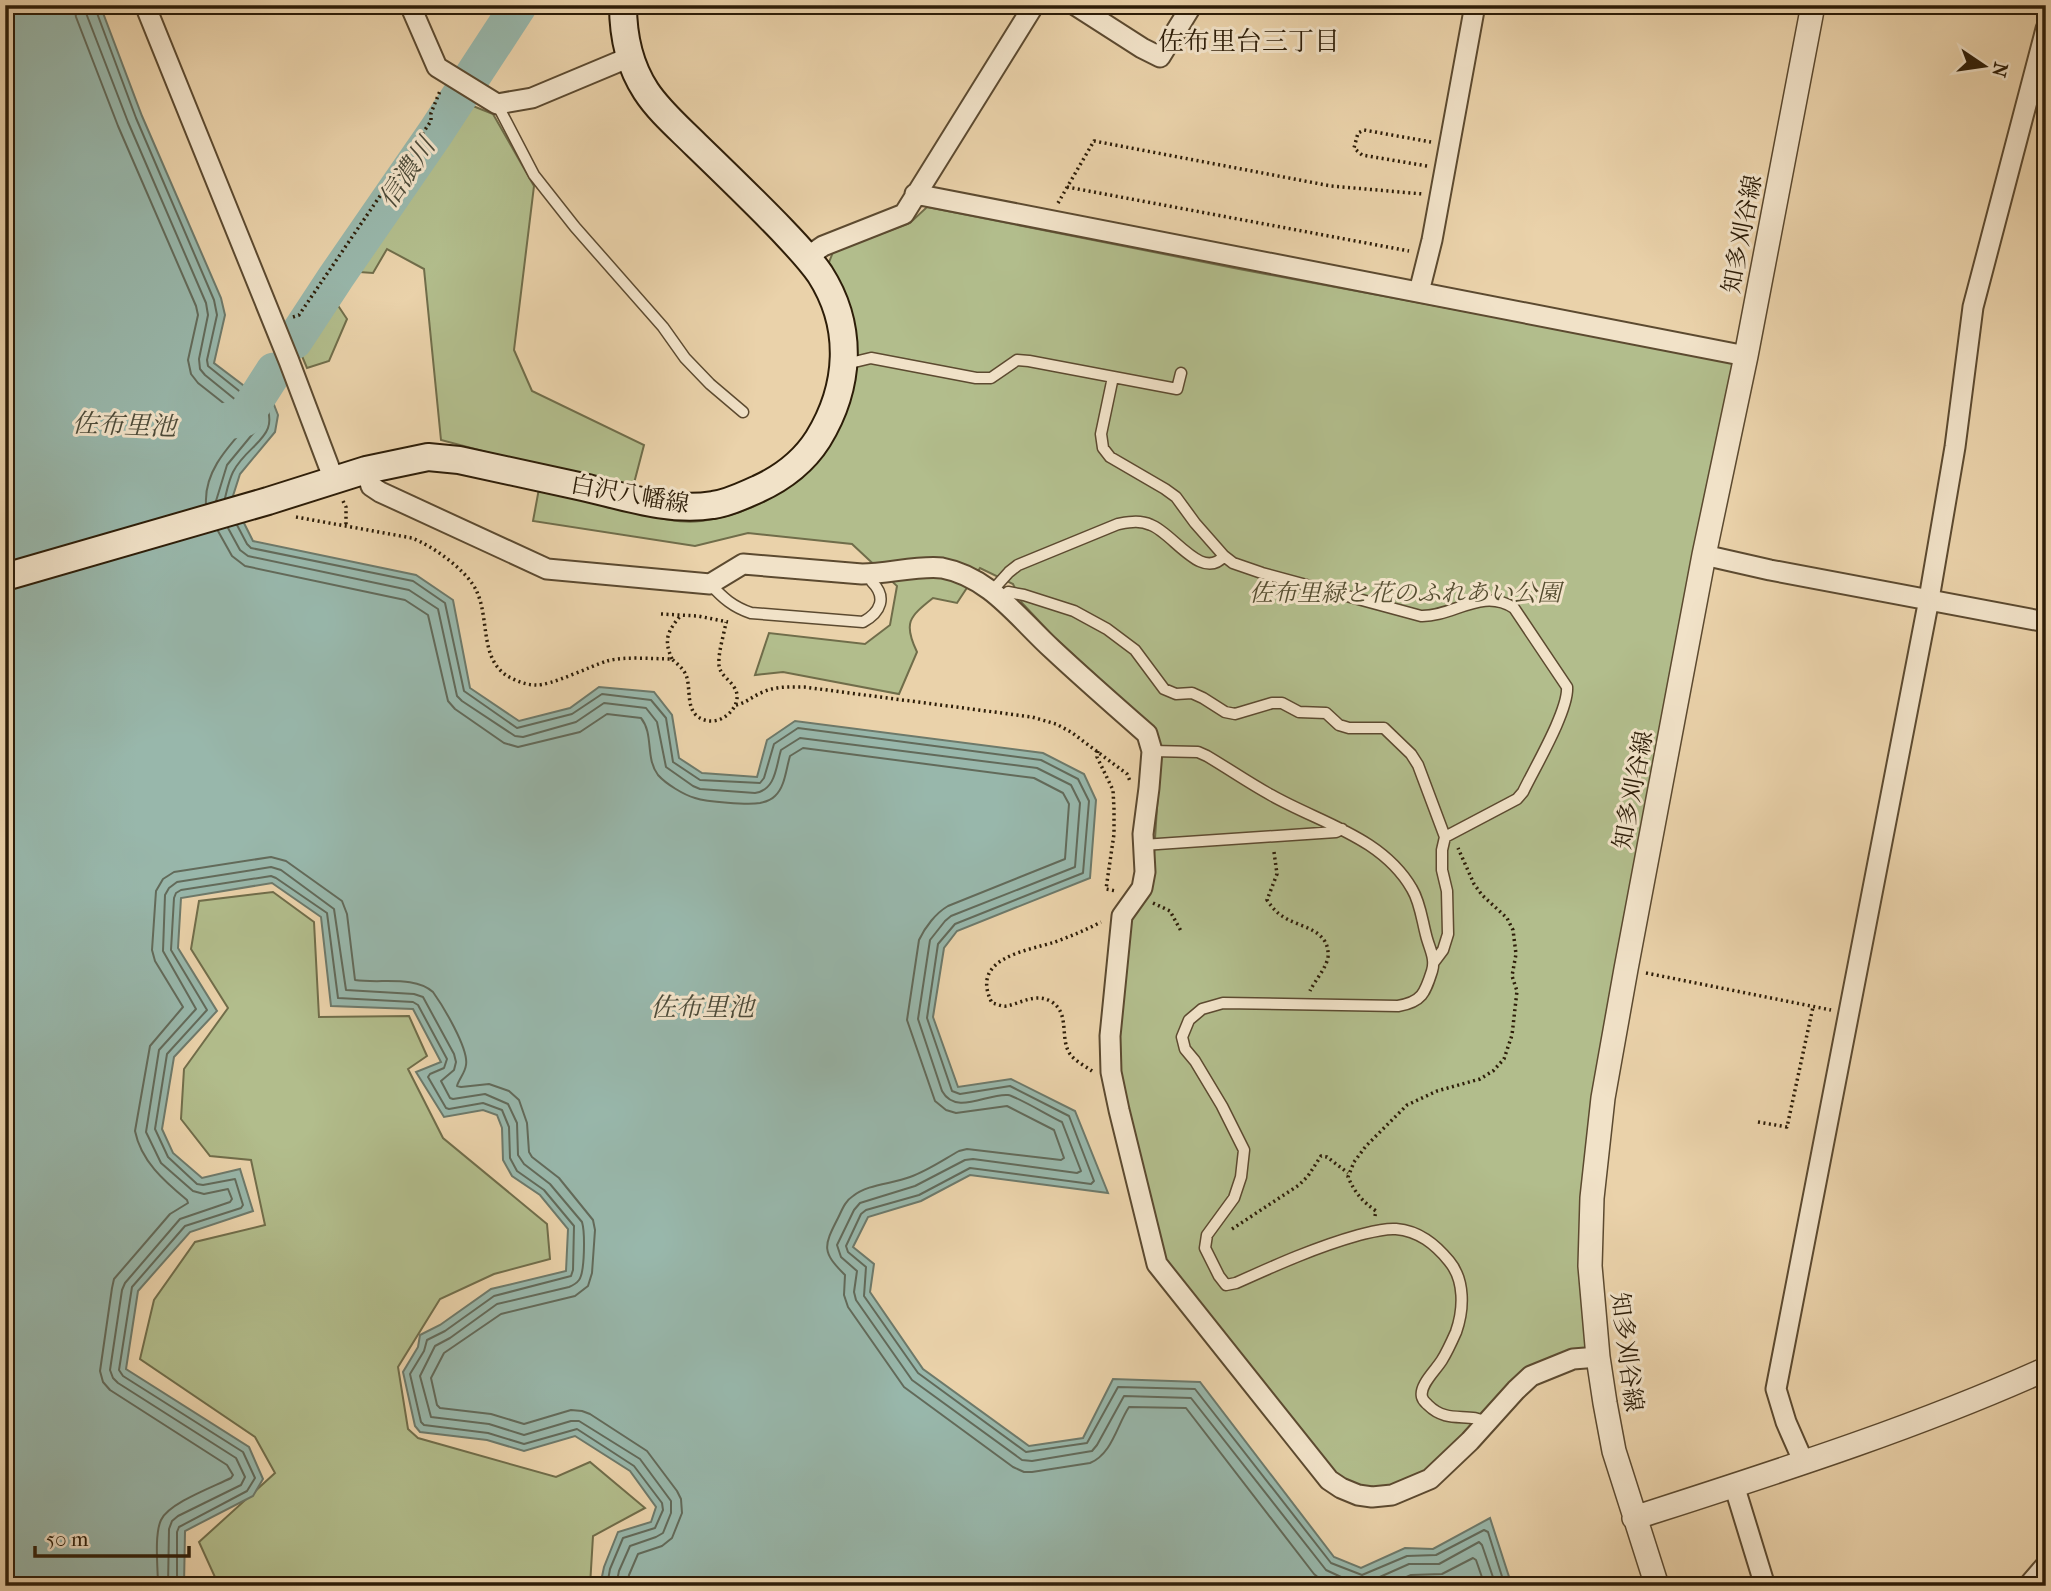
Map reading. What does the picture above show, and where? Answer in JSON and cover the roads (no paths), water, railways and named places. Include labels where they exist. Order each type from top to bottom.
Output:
[{"type":"main road","name":"白沢八幡線","points":[[5,577],[366,470],[428,457],[459,460],[651,503],[690,507],[716,505],[740,497],[792,469],[815,443],[827,423],[842,382],[845,364],[837,313],[821,276],[807,257],[774,221],[667,117],[646,92],[624,38],[623,5]]},
{"type":"street","points":[[145,5],[275,325],[334,480]]},
{"type":"street","points":[[410,5],[437,67],[497,104],[532,98],[630,57]]},
{"type":"street","points":[[807,257],[823,246],[904,215],[1034,5]]},
{"type":"street","points":[[1074,5],[1160,57],[1192,5]]},
{"type":"street","points":[[1419,292],[1450,145],[1475,5]]},
{"type":"street","name":"知多刈谷線","points":[[1657,1586],[1615,1451],[1598,1357],[1590,1266],[1592,1198],[1603,1098],[1626,969],[1704,555],[1746,356],[1813,5]]},
{"type":"street","points":[[1804,1463],[1786,1422],[1776,1389],[1929,599],[1955,447],[1973,307],[2046,29]]},
{"type":"street","points":[[915,194],[1746,356]]},
{"type":"street","points":[[366,470],[371,486],[380,492],[547,569],[710,584],[743,564],[872,574],[939,568],[965,575],[1009,604],[1049,647],[1147,734],[1152,751],[1143,834],[1142,888],[1122,916],[1110,1036],[1113,1080],[1157,1264],[1329,1480],[1341,1488],[1372,1497],[1392,1495],[1430,1479],[1531,1376],[1573,1359],[1598,1357]]},
{"type":"street","points":[[1704,555],[2046,622]]},
{"type":"street","points":[[1634,1518],[1804,1463],[1987,1396],[2046,1369]]},
{"type":"street","points":[[1734,1485],[1765,1586]]},
{"type":"street","points":[[2028,1586],[2046,1565]]},
{"type":"lane","points":[[497,104],[534,175],[575,227],[663,327],[685,358],[743,412]]},
{"type":"lane","points":[[845,364],[871,358],[976,378],[991,378],[1017,360],[1177,389],[1181,373]]},
{"type":"lane","points":[[1114,377],[1101,434],[1103,447],[1110,457],[1176,497],[1224,556],[1262,573],[1421,616],[1433,616],[1467,603],[1505,601],[1514,608],[1567,687],[1568,694],[1563,709],[1517,799],[1449,835],[1442,850],[1448,934],[1421,997],[1412,1004],[1398,1006],[1223,1003],[1202,1009],[1189,1020],[1182,1037],[1185,1049],[1222,1106],[1244,1150],[1241,1177],[1234,1198],[1207,1235],[1205,1248],[1226,1285],[1299,1255],[1363,1235],[1395,1229],[1421,1236],[1438,1248],[1455,1269],[1461,1285],[1461,1311],[1456,1332],[1442,1360],[1424,1385],[1421,1394],[1423,1400],[1433,1410],[1444,1415],[1481,1419],[1487,1423]]},
{"type":"lane","points":[[996,595],[1009,572],[1018,565],[1118,524],[1135,521],[1150,524],[1163,531],[1200,562],[1212,564],[1219,562],[1224,556]]},
{"type":"lane","points":[[710,584],[737,609],[751,613],[863,622],[872,617],[881,599],[880,590],[872,582],[872,574]]},
{"type":"lane","points":[[996,595],[1008,592],[1024,595],[1074,611],[1107,629],[1135,650],[1164,688],[1176,694],[1192,693],[1225,712],[1236,714],[1272,703],[1282,703],[1299,712],[1326,713],[1339,725],[1349,728],[1384,729],[1411,754],[1418,765],[1449,835]]},
{"type":"lane","points":[[1152,751],[1198,752],[1273,796],[1373,847],[1399,870],[1413,890],[1434,962]]},
{"type":"lane","points":[[1143,845],[1336,832],[1342,829]]},
{"type":"water","name":"佐布里池","points":[[5,5],[100,5],[142,116],[221,298],[225,315],[214,363],[247,388],[269,392],[278,415],[275,432],[240,474],[232,499],[253,541],[416,575],[453,600],[470,688],[519,721],[570,708],[599,687],[654,692],[672,715],[679,758],[702,773],[757,777],[767,740],[795,721],[1043,753],[1084,774],[1096,800],[1090,878],[957,931],[944,948],[933,1017],[958,1087],[1011,1079],[1075,1111],[1108,1193],[970,1175],[921,1201],[868,1217],[853,1247],[874,1264],[870,1292],[923,1369],[1029,1446],[1083,1438],[1113,1379],[1200,1382],[1334,1557],[1361,1568],[1405,1548],[1433,1549],[1490,1518],[1512,1586],[600,1586],[604,1567],[618,1532],[651,1522],[656,1507],[630,1471],[575,1436],[524,1451],[487,1440],[420,1432],[415,1426],[403,1372],[418,1347],[420,1335],[440,1325],[491,1289],[566,1271],[568,1229],[540,1195],[512,1176],[503,1160],[502,1128],[497,1115],[483,1110],[444,1117],[416,1072],[441,1062],[413,1009],[331,1006],[321,917],[272,883],[181,898],[178,948],[217,1011],[174,1057],[162,1129],[173,1153],[202,1178],[240,1169],[253,1211],[190,1232],[138,1291],[126,1369],[249,1447],[263,1479],[253,1496],[185,1531],[184,1586],[5,1586]]},
{"type":"waterway","name":"信濃川","points":[[294,341],[519,5]]},
{"type":"waterway","name":"信濃川","points":[[227,421],[244,418],[274,371]]},
{"type":"district","name":"佐布里台三丁目","points":[[1249,41]]},
{"type":"park label","name":"佐布里緑と花のふれあい公園","points":[[1405,593]]}]
